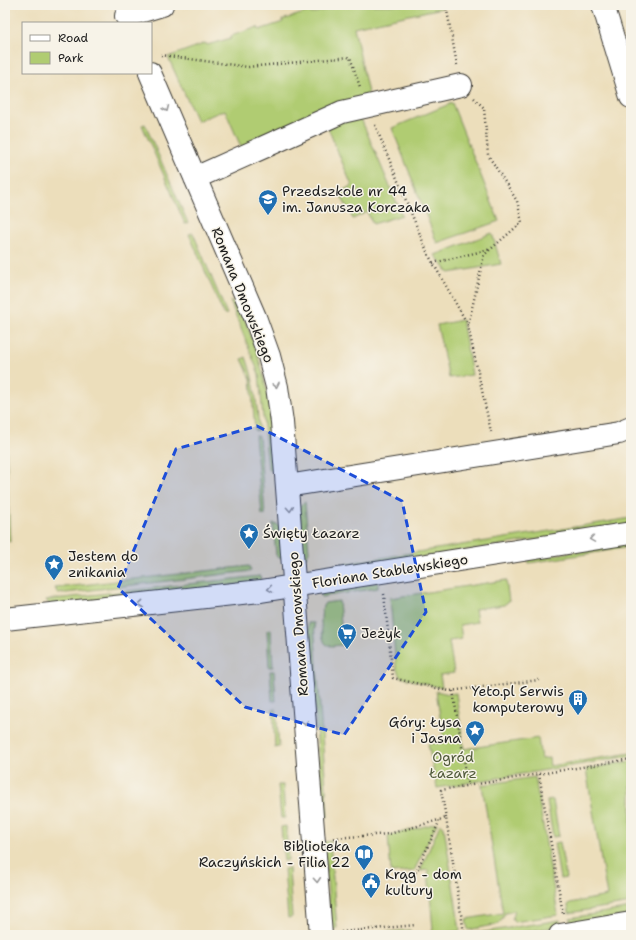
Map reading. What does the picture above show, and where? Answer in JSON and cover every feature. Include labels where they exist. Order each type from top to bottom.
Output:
[{"type":"street","points":[[126,15],[162,5]]},
{"type":"street","points":[[603,5],[631,97]]},
{"type":"street","name":"Romana Dmowskiego","points":[[155,64],[195,178],[255,317],[269,356],[277,387],[295,586],[331,934]]},
{"type":"street","points":[[195,178],[342,112],[461,86]]},
{"type":"street","points":[[287,486],[619,433],[631,428]]},
{"type":"street","name":"Floriana Stablewskiego","points":[[5,619],[254,592],[631,533]]},
{"type":"street","points":[[562,926],[631,923]]},
{"type":"path","points":[[446,5],[461,86],[484,108],[488,155],[517,201],[522,222],[484,255],[468,326]]},
{"type":"path","points":[[155,64],[248,67],[350,57],[367,106],[433,263],[468,326],[496,453]]},
{"type":"path","points":[[433,263],[491,248]]},
{"type":"path","points":[[384,594],[393,678],[453,691],[539,680]]},
{"type":"path","points":[[453,691],[468,785]]},
{"type":"path","points":[[464,932],[441,790],[631,759]]},
{"type":"path","points":[[539,774],[562,926]]},
{"type":"path","points":[[334,838],[389,834],[446,818]]},
{"type":"path","points":[[411,879],[417,870],[440,820]]},
{"type":"path","points":[[331,934],[416,925]]},
{"type":"highlighted area","points":[[257,426],[402,501],[426,612],[344,735],[245,707],[118,588],[176,449]]},
{"type":"green space","points":[[335,5],[443,5],[442,8],[354,27],[369,98],[241,147],[225,110],[197,121],[168,57],[206,43],[207,45],[231,38],[231,36],[258,27],[259,30],[283,22],[282,20],[310,11],[311,14],[335,7]]},
{"type":"green space","points":[[452,103],[499,221],[437,243],[392,128]]},
{"type":"green space","points":[[359,114],[402,215],[373,224],[367,212],[353,219],[339,192],[352,186],[328,128]]},
{"type":"green space","points":[[145,124],[188,223],[185,224],[142,125]]},
{"type":"green space","points":[[193,233],[227,314],[224,315],[189,234]]},
{"type":"green space","points":[[492,233],[501,264],[449,273],[435,255]]},
{"type":"green space","points":[[230,301],[240,307],[262,371],[270,412],[276,470],[268,470],[259,374]]},
{"type":"green space","points":[[462,320],[472,375],[449,378],[437,325]]},
{"type":"green space","points":[[246,357],[254,384],[259,430],[255,431],[251,379],[242,359]]},
{"type":"green space","points":[[5,421],[10,542],[5,540]]},
{"type":"green space","points":[[255,436],[259,436],[265,515],[262,515]]},
{"type":"green space","points":[[305,502],[309,552],[305,558],[302,548],[299,506]]},
{"type":"green space","points":[[631,518],[631,525],[326,572],[321,570],[323,567]]},
{"type":"green space","points":[[273,523],[280,526],[283,558],[278,558],[276,555]]},
{"type":"green space","points":[[624,544],[624,548],[529,563],[528,559]]},
{"type":"green space","points":[[249,566],[251,571],[58,594],[55,588]]},
{"type":"green space","points":[[260,576],[261,582],[50,605],[46,600]]},
{"type":"green space","points":[[506,580],[509,601],[504,605],[475,609],[477,622],[460,625],[462,639],[449,641],[454,673],[440,675],[442,688],[400,677],[396,667],[390,598]]},
{"type":"green space","points":[[378,582],[378,588],[321,597],[321,593],[325,591]]},
{"type":"green space","points":[[339,601],[343,645],[329,646],[325,642],[322,631],[321,617],[323,606],[325,603]]},
{"type":"green space","points":[[308,623],[314,623],[328,817],[323,817]]},
{"type":"green space","points":[[271,629],[273,667],[269,667],[267,630]]},
{"type":"green space","points":[[270,671],[274,671],[276,701],[272,701]]},
{"type":"green space","name":"Ogród Łazarz","points":[[436,691],[449,694],[456,693],[464,749],[538,738],[541,759],[549,758],[550,766],[631,753],[631,756],[437,788],[428,744],[444,742]]},
{"type":"green space","points":[[273,709],[276,709],[279,747],[275,748]]},
{"type":"green space","points":[[631,761],[631,903],[569,913],[568,905],[570,903],[607,896],[586,769]]},
{"type":"green space","points":[[535,777],[558,915],[514,922],[512,920],[515,911],[505,913],[498,924],[468,930],[466,919],[503,913],[482,785]]},
{"type":"green space","points":[[278,785],[283,785],[285,818],[281,818]]},
{"type":"green space","points":[[553,800],[559,836],[553,837],[547,801]]},
{"type":"green space","points":[[437,823],[414,871],[391,873],[388,836]]},
{"type":"green space","points":[[440,824],[444,827],[460,931],[425,935],[433,930],[428,870],[420,871]]},
{"type":"green space","points":[[286,826],[288,860],[284,861],[281,827]]},
{"type":"green space","points":[[330,841],[337,929],[331,930],[324,842]]},
{"type":"green space","points":[[560,842],[566,878],[560,879],[554,843]]},
{"type":"green space","points":[[289,868],[292,917],[288,918],[284,869]]},
{"type":"green space","points":[[631,908],[631,915],[571,924],[570,918]]},
{"type":"green space","points":[[560,920],[561,926],[507,935],[465,935]]},
{"type":"green space","points":[[410,930],[411,935],[354,935]]},
{"type":"place","name":"Przedszkole nr 44 im. Janusza Korczaka","points":[[268,216]]},
{"type":"place","name":"Święty Łazarz","points":[[249,550]]},
{"type":"place","name":"Jestem do znikania","points":[[54,581]]},
{"type":"place","name":"Jeżyk","points":[[347,650]]},
{"type":"place","name":"Yeto.pl Serwis komputerowy","points":[[578,716]]},
{"type":"place","name":"Góry: Łysa i Jasna","points":[[475,747]]},
{"type":"place","name":"Biblioteka Raczyńskich - Filia 22","points":[[364,871]]},
{"type":"place","name":"Krąg - dom kultury","points":[[371,899]]}]
